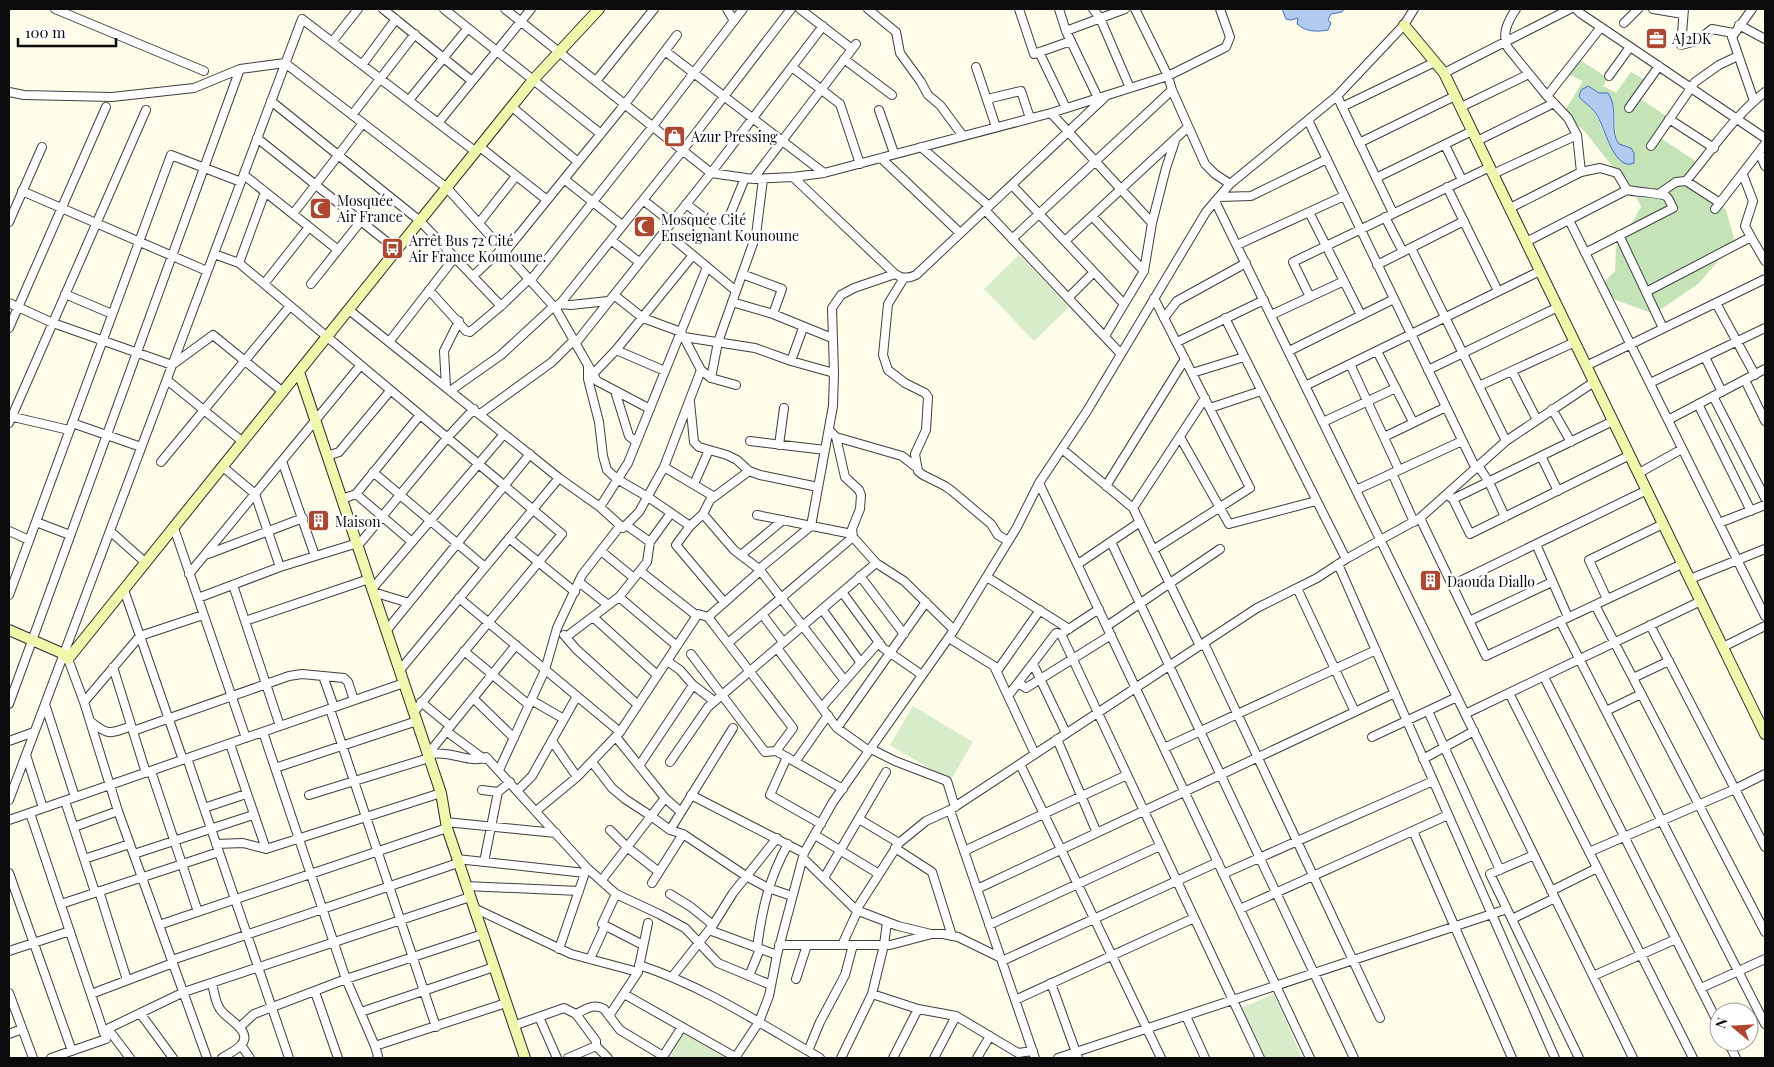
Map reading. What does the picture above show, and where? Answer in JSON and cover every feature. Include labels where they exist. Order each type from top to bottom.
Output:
[{"type":"street","points":[[56,9],[204,71]]},
{"type":"street","points":[[332,42],[358,9]]},
{"type":"street","points":[[383,9],[472,80]]},
{"type":"street","points":[[444,9],[601,134]]},
{"type":"street","points":[[505,9],[711,172],[763,179],[824,173],[860,164],[894,153],[1051,113],[1168,76],[1226,47],[1230,37],[1220,9]]},
{"type":"street","points":[[438,123],[530,9]]},
{"type":"street","points":[[66,657],[146,563],[533,80],[599,9]]},
{"type":"street","points":[[596,81],[654,9]]},
{"type":"street","points":[[727,9],[734,21]]},
{"type":"street","points":[[429,290],[466,331],[470,332],[501,306],[530,280],[653,126],[743,9]]},
{"type":"street","points":[[448,389],[501,355],[556,306],[683,150],[791,9]]},
{"type":"street","points":[[870,9],[896,32],[900,53],[921,82],[928,96],[940,104],[963,136]]},
{"type":"street","points":[[1019,9],[1034,54],[1071,41]]},
{"type":"street","points":[[1059,9],[1066,31],[1098,98]]},
{"type":"street","points":[[1093,9],[1100,18],[1130,88]]},
{"type":"street","points":[[1066,31],[1125,9]]},
{"type":"street","points":[[1135,9],[1168,76],[1172,90],[1205,164],[1215,174],[1230,184]]},
{"type":"street","points":[[624,994],[736,1058],[759,1022],[769,996],[779,945],[803,855],[843,789],[949,638],[987,577],[1040,483],[1122,354],[1206,212],[1230,184],[1336,96],[1404,25],[1414,9]]},
{"type":"street","points":[[1516,9],[1506,29],[1505,42],[1528,74],[1568,118],[1577,135],[1582,172]]},
{"type":"street","points":[[1444,73],[1570,9]]},
{"type":"street","points":[[1576,9],[1600,27],[1737,117],[1765,138]]},
{"type":"street","points":[[1624,24],[1638,9]]},
{"type":"street","points":[[1653,9],[1684,11],[1681,45],[1697,41],[1712,29],[1733,33]]},
{"type":"street","points":[[1752,9],[1733,33],[1732,39],[1754,101]]},
{"type":"street","points":[[686,204],[722,232],[749,178],[782,141],[854,46],[823,26],[807,10]]},
{"type":"street","points":[[9,800],[45,704],[66,657],[110,530],[302,19],[438,123],[478,149],[547,200]]},
{"type":"street","points":[[362,65],[396,19]]},
{"type":"street","points":[[1404,25],[1444,73],[1765,734]]},
{"type":"street","points":[[1739,25],[1765,39]]},
{"type":"street","points":[[198,598],[280,567],[361,542],[447,438],[477,412],[552,362],[574,343],[686,204],[823,26]]},
{"type":"street","points":[[1547,96],[1600,27]]},
{"type":"street","points":[[409,100],[468,28]]},
{"type":"street","points":[[352,115],[415,34]]},
{"type":"street","points":[[473,276],[503,250],[547,200],[677,36]]},
{"type":"street","points":[[1609,76],[1630,47]]},
{"type":"street","points":[[665,51],[824,173]]},
{"type":"street","points":[[1039,52],[1066,108]]},
{"type":"street","points":[[1650,146],[1691,87],[1712,70],[1738,56]]},
{"type":"street","points":[[844,59],[892,96]]},
{"type":"street","points":[[1342,107],[1435,62]]},
{"type":"street","points":[[9,92],[112,97],[194,88],[240,69],[285,63],[447,188],[556,306],[574,343],[597,381],[650,409]]},
{"type":"street","points":[[1629,108],[1659,66]]},
{"type":"street","points":[[792,67],[840,104],[860,164]]},
{"type":"street","points":[[976,67],[996,127]]},
{"type":"street","points":[[9,704],[240,69]]},
{"type":"street","points":[[1460,107],[1528,74]]},
{"type":"street","points":[[1012,239],[1172,90]]},
{"type":"street","points":[[987,99],[1021,91],[1030,118]]},
{"type":"street","points":[[1686,181],[1737,117],[1765,92]]},
{"type":"street","points":[[793,177],[895,274],[904,278],[916,275],[1107,95]]},
{"type":"street","points":[[1336,96],[1393,214]]},
{"type":"street","points":[[1359,143],[1455,96]]},
{"type":"street","points":[[271,102],[420,221],[501,306]]},
{"type":"street","points":[[1477,141],[1554,103]]},
{"type":"street","points":[[9,328],[106,107]]},
{"type":"street","points":[[512,107],[578,162]]},
{"type":"street","points":[[141,447],[106,435],[71,427],[10,418],[146,110]]},
{"type":"street","points":[[879,110],[894,153]]},
{"type":"street","points":[[1051,113],[1152,224]]},
{"type":"street","points":[[1669,119],[1714,148]]},
{"type":"street","points":[[1308,120],[1462,441],[1477,468],[1489,482],[1505,517]]},
{"type":"street","points":[[293,214],[363,123]]},
{"type":"street","points":[[1064,241],[1188,127]]},
{"type":"street","points":[[1376,178],[1472,131]]},
{"type":"street","points":[[1310,297],[1293,262],[1462,180],[1577,135]]},
{"type":"street","points":[[257,138],[397,250]]},
{"type":"street","points":[[1105,336],[1144,271],[1152,224],[1166,168],[1176,138]]},
{"type":"street","points":[[1660,194],[1676,182],[1686,181],[1718,206],[1765,144]]},
{"type":"street","points":[[1445,145],[1462,180]]},
{"type":"street","points":[[9,222],[42,146]]},
{"type":"street","points":[[922,147],[987,208],[1012,239],[1122,354]]},
{"type":"street","points":[[1759,152],[1765,166]]},
{"type":"street","points":[[9,595],[171,155],[204,168],[242,178],[265,192],[338,250]]},
{"type":"street","points":[[881,158],[960,233]]},
{"type":"street","points":[[1217,199],[1251,196],[1327,160]]},
{"type":"street","points":[[1510,208],[1582,172],[1600,168],[1611,170],[1621,179],[1628,190]]},
{"type":"street","points":[[1743,174],[1754,201],[1745,226],[1765,261]]},
{"type":"street","points":[[479,223],[516,176]]},
{"type":"street","points":[[564,179],[622,226]]},
{"type":"street","points":[[711,378],[718,342],[756,235],[763,179]]},
{"type":"street","points":[[1012,185],[1124,304]]},
{"type":"street","points":[[1447,187],[1498,292]]},
{"type":"street","points":[[1526,242],[1628,190],[1666,195],[1672,208],[1585,252]]},
{"type":"street","points":[[22,191],[207,271]]},
{"type":"street","points":[[239,263],[265,192]]},
{"type":"street","points":[[1237,245],[1344,196]]},
{"type":"street","points":[[1217,199],[1288,351],[1633,1058]]},
{"type":"street","points":[[643,200],[671,222]]},
{"type":"street","points":[[1309,212],[1361,315]]},
{"type":"street","points":[[1092,216],[1144,271]]},
{"type":"street","points":[[1385,217],[1403,252]]},
{"type":"street","points":[[1568,220],[1765,616]]},
{"type":"street","points":[[312,284],[361,221]]},
{"type":"street","points":[[1377,265],[1464,221]]},
{"type":"street","points":[[264,284],[309,226]]},
{"type":"street","points":[[664,232],[736,292]]},
{"type":"street","points":[[1619,235],[1663,328]]},
{"type":"street","points":[[1646,292],[1751,237]]},
{"type":"street","points":[[611,240],[639,262]]},
{"type":"street","points":[[1411,248],[1506,441]]},
{"type":"street","points":[[214,254],[239,263],[562,534],[421,702],[415,716],[342,746],[275,768]]},
{"type":"street","points":[[593,374],[643,318],[693,255]]},
{"type":"street","points":[[389,342],[455,257]]},
{"type":"street","points":[[1164,318],[1177,301],[1246,263]]},
{"type":"street","points":[[600,507],[628,463],[665,371],[683,335],[707,267]]},
{"type":"street","points":[[1305,386],[1540,271]]},
{"type":"street","points":[[1068,298],[1094,272]]},
{"type":"street","points":[[742,274],[782,289],[773,314]]},
{"type":"street","points":[[708,616],[811,526],[832,406],[834,372],[832,308],[841,295],[854,288],[895,274]]},
{"type":"street","points":[[904,278],[888,304],[883,351],[888,370],[928,397],[926,430],[915,450],[916,467]]},
{"type":"street","points":[[1586,366],[1765,279]]},
{"type":"street","points":[[1271,315],[1344,281]]},
{"type":"street","points":[[65,294],[112,314]]},
{"type":"street","points":[[556,306],[611,298],[643,318],[683,335],[755,348],[791,361],[834,372]]},
{"type":"street","points":[[1153,550],[1250,488],[1154,298]]},
{"type":"street","points":[[1288,351],[1394,299]]},
{"type":"street","points":[[1177,342],[1264,300]]},
{"type":"street","points":[[732,302],[773,314],[803,328],[832,338]]},
{"type":"street","points":[[9,303],[53,322],[172,365]]},
{"type":"street","points":[[1716,303],[1754,375]]},
{"type":"street","points":[[161,462],[290,306]]},
{"type":"street","points":[[1428,370],[1558,307]]},
{"type":"street","points":[[349,310],[560,478],[623,526],[650,542]]},
{"type":"street","points":[[1225,318],[1346,559]]},
{"type":"street","points":[[448,389],[444,352],[458,321]]},
{"type":"street","points":[[791,361],[803,328]]},
{"type":"street","points":[[1650,383],[1765,328]]},
{"type":"street","points":[[172,365],[213,335],[283,392]]},
{"type":"street","points":[[683,335],[701,370],[711,378],[736,385]]},
{"type":"street","points":[[1479,386],[1575,342]]},
{"type":"street","points":[[616,350],[665,371]]},
{"type":"street","points":[[1377,351],[1413,422]]},
{"type":"street","points":[[1192,373],[1244,357]]},
{"type":"street","points":[[1705,357],[1722,392]]},
{"type":"street","points":[[1106,486],[1185,359]]},
{"type":"street","points":[[588,364],[588,379],[599,422],[603,456],[607,470],[617,480],[648,497],[690,526]]},
{"type":"street","points":[[1350,364],[1384,437],[1396,472],[1417,520],[1452,585],[1486,656],[1682,564]]},
{"type":"street","points":[[189,574],[360,366]]},
{"type":"street","points":[[1668,420],[1765,369]]},
{"type":"street","points":[[499,770],[545,670],[557,628],[582,576],[623,526],[639,512],[648,497],[664,467],[701,370]]},
{"type":"street","points":[[1512,371],[1537,420]]},
{"type":"street","points":[[299,372],[441,793],[446,825],[525,1058]]},
{"type":"street","points":[[167,380],[243,442]]},
{"type":"street","points":[[1745,380],[1765,421]]},
{"type":"street","points":[[842,945],[857,910],[897,846],[926,821],[952,808],[1257,608],[1317,578],[1346,559],[1417,520],[1450,497],[1506,441],[1594,382]]},
{"type":"street","points":[[1323,422],[1396,388]]},
{"type":"street","points":[[327,456],[339,452],[390,391]]},
{"type":"street","points":[[615,391],[628,436],[636,442]]},
{"type":"street","points":[[1210,408],[1262,391]]},
{"type":"street","points":[[1713,396],[1765,498]]},
{"type":"street","points":[[1132,508],[1205,398]]},
{"type":"street","points":[[690,399],[694,442],[699,448],[732,458],[749,471],[760,475],[818,487]]},
{"type":"street","points":[[1698,404],[1751,511]]},
{"type":"street","points":[[1384,437],[1446,406]]},
{"type":"street","points":[[779,445],[784,408]]},
{"type":"street","points":[[1552,410],[1571,442]]},
{"type":"street","points":[[342,499],[356,494],[420,415]]},
{"type":"street","points":[[1450,497],[1489,482],[1613,421]]},
{"type":"street","points":[[829,430],[836,437],[902,456],[923,475],[946,486],[991,524],[998,535],[1008,541]]},
{"type":"street","points":[[373,591],[504,434]]},
{"type":"street","points":[[836,437],[845,477],[859,490],[861,495],[860,509],[852,529],[853,536],[876,563],[904,581],[954,630]]},
{"type":"street","points":[[1180,437],[1229,524],[1316,501]]},
{"type":"street","points":[[750,441],[825,450]]},
{"type":"street","points":[[1356,490],[1462,441]]},
{"type":"street","points":[[1062,449],[1132,508],[1140,522],[1169,583],[1237,714],[1380,1018]]},
{"type":"street","points":[[1639,473],[1682,449]]},
{"type":"street","points":[[694,484],[709,450]]},
{"type":"street","points":[[386,631],[530,454]]},
{"type":"street","points":[[1450,497],[1470,534],[1630,455]]},
{"type":"street","points":[[1540,456],[1558,491]]},
{"type":"street","points":[[282,461],[315,556]]},
{"type":"street","points":[[223,467],[255,494],[280,567]]},
{"type":"street","points":[[664,467],[713,496]]},
{"type":"street","points":[[724,602],[676,545],[702,514],[713,496],[749,471]]},
{"type":"street","points":[[373,472],[485,567]]},
{"type":"street","points":[[400,670],[560,478]]},
{"type":"street","points":[[1040,483],[1310,1058]]},
{"type":"street","points":[[1452,585],[1647,490]]},
{"type":"street","points":[[356,494],[412,542]]},
{"type":"street","points":[[1719,523],[1765,505]]},
{"type":"street","points":[[566,637],[619,597],[647,562],[650,542],[671,513]]},
{"type":"street","points":[[702,514],[734,550],[759,570],[845,681]]},
{"type":"street","points":[[757,515],[853,536]]},
{"type":"street","points":[[206,554],[302,518]]},
{"type":"street","points":[[741,556],[783,520]]},
{"type":"street","points":[[36,522],[70,535]]},
{"type":"street","points":[[1078,564],[1140,522]]},
{"type":"street","points":[[1607,599],[1588,560],[1663,524]]},
{"type":"street","points":[[174,528],[246,738]]},
{"type":"street","points":[[110,530],[146,563]]},
{"type":"street","points":[[9,531],[29,540]]},
{"type":"street","points":[[728,644],[853,536]]},
{"type":"street","points":[[509,538],[575,592]]},
{"type":"street","points":[[1111,542],[1354,1058]]},
{"type":"street","points":[[1536,544],[1568,617]]},
{"type":"street","points":[[1690,579],[1765,548]]},
{"type":"street","points":[[1107,626],[1220,549]]},
{"type":"street","points":[[601,551],[634,578]]},
{"type":"street","points":[[670,762],[714,701],[876,563]]},
{"type":"street","points":[[1338,564],[1555,1058]]},
{"type":"street","points":[[640,570],[697,616]]},
{"type":"street","points":[[860,576],[904,634]]},
{"type":"street","points":[[987,577],[1069,629]]},
{"type":"street","points":[[245,621],[369,579]]},
{"type":"street","points":[[579,582],[608,606]]},
{"type":"street","points":[[1469,621],[1552,582]]},
{"type":"street","points":[[233,585],[280,726]]},
{"type":"street","points":[[1297,588],[1355,712]]},
{"type":"street","points":[[124,590],[169,719],[204,808],[289,1058]]},
{"type":"street","points":[[373,591],[408,603]]},
{"type":"street","points":[[842,592],[879,642],[890,653],[922,676]]},
{"type":"street","points":[[1756,598],[1765,594]]},
{"type":"street","points":[[619,597],[677,646]]},
{"type":"street","points":[[460,598],[577,696],[618,734],[639,766],[665,798],[681,812]]},
{"type":"street","points":[[1465,714],[1701,601]]},
{"type":"street","points":[[837,728],[926,602]]},
{"type":"street","points":[[1595,605],[1765,932]]},
{"type":"street","points":[[822,608],[861,663]]},
{"type":"street","points":[[1008,696],[1056,633],[1060,634],[1069,629],[1099,609]]},
{"type":"street","points":[[996,671],[1040,610]]},
{"type":"street","points":[[536,811],[578,777],[618,734],[698,614],[708,616],[793,728],[776,751]]},
{"type":"street","points":[[762,614],[783,642]]},
{"type":"street","points":[[84,702],[140,636],[204,615]]},
{"type":"street","points":[[592,617],[657,675]]},
{"type":"street","points":[[1560,621],[1765,1024]]},
{"type":"street","points":[[1650,626],[1765,848]]},
{"type":"street","points":[[1723,647],[1765,626]]},
{"type":"street","points":[[557,628],[576,649],[638,705]]},
{"type":"street","points":[[9,630],[66,657],[84,702],[118,811],[207,1058]]},
{"type":"street","points":[[1060,634],[1260,1058]]},
{"type":"street","points":[[1018,683],[1026,688],[1111,635]]},
{"type":"street","points":[[949,638],[994,666],[1034,754]]},
{"type":"street","points":[[822,707],[879,642]]},
{"type":"street","points":[[428,756],[448,728],[516,645]]},
{"type":"street","points":[[776,648],[837,728],[870,750],[947,782],[964,851],[1034,1054],[1018,1053],[956,1016],[918,1009],[872,994]]},
{"type":"street","points":[[1164,748],[1376,650]]},
{"type":"street","points":[[464,651],[530,702],[564,719]]},
{"type":"street","points":[[692,654],[765,752],[776,751],[843,789]]},
{"type":"street","points":[[667,661],[680,670],[693,685],[714,701]]},
{"type":"street","points":[[1633,678],[1669,662]]},
{"type":"street","points":[[1033,664],[1066,733]]},
{"type":"street","points":[[113,667],[132,729],[174,841],[198,912]]},
{"type":"street","points":[[90,721],[111,733],[132,729],[169,719],[289,676],[302,674],[344,678],[348,682],[354,700]]},
{"type":"street","points":[[323,676],[342,746],[436,1027]]},
{"type":"street","points":[[1544,677],[1709,1004]]},
{"type":"street","points":[[9,820],[404,683]]},
{"type":"street","points":[[639,766],[693,685]]},
{"type":"street","points":[[977,889],[1395,694]]},
{"type":"street","points":[[1509,694],[1693,1058]]},
{"type":"street","points":[[1606,711],[1641,694]]},
{"type":"street","points":[[517,791],[532,776],[577,696]]},
{"type":"street","points":[[1372,737],[1457,697]]},
{"type":"street","points":[[473,698],[514,738]]},
{"type":"street","points":[[421,702],[484,758]]},
{"type":"street","points":[[45,704],[75,797]]},
{"type":"street","points":[[1428,711],[1500,870]]},
{"type":"street","points":[[795,762],[828,715]]},
{"type":"street","points":[[670,830],[733,728]]},
{"type":"street","points":[[9,741],[34,732]]},
{"type":"street","points":[[263,732],[346,979],[375,1046],[377,1058]]},
{"type":"street","points":[[1424,758],[1474,732]]},
{"type":"street","points":[[1057,740],[1098,833]]},
{"type":"street","points":[[552,741],[578,777]]},
{"type":"street","points":[[230,744],[266,849]]},
{"type":"street","points":[[309,795],[354,782],[428,756],[444,753],[470,759],[484,758],[486,756],[556,833],[586,870],[616,894],[660,914],[685,928],[718,963],[771,985]]},
{"type":"street","points":[[26,755],[43,808]]},
{"type":"street","points":[[787,757],[770,795],[821,824]]},
{"type":"street","points":[[592,762],[612,788],[670,830],[683,834],[746,876],[768,888],[792,896]]},
{"type":"street","points":[[1020,764],[1161,1058]]},
{"type":"street","points":[[824,878],[886,772]]},
{"type":"street","points":[[1588,852],[1661,819],[1735,789],[1765,774]]},
{"type":"street","points":[[964,851],[1126,775]]},
{"type":"street","points":[[1223,874],[1433,781]]},
{"type":"street","points":[[484,862],[498,792],[510,782]]},
{"type":"street","points":[[482,790],[498,792]]},
{"type":"street","points":[[61,904],[182,864],[218,848],[243,843],[266,849],[441,793]]},
{"type":"street","points":[[204,808],[246,794]]},
{"type":"street","points":[[692,795],[788,844],[803,855],[857,910],[898,926],[932,934],[958,937],[1001,960]]},
{"type":"street","points":[[601,881],[665,798]]},
{"type":"street","points":[[65,801],[127,980]]},
{"type":"street","points":[[74,827],[118,811]]},
{"type":"street","points":[[30,813],[105,1030],[106,1039],[51,1058]]},
{"type":"street","points":[[134,854],[253,815]]},
{"type":"street","points":[[1240,909],[1448,815]]},
{"type":"street","points":[[858,819],[932,872],[952,936]]},
{"type":"street","points":[[159,926],[378,852],[446,825],[556,833]]},
{"type":"street","points":[[610,830],[627,847],[659,872]]},
{"type":"street","points":[[1413,831],[1512,1058]]},
{"type":"street","points":[[652,883],[683,834]]},
{"type":"street","points":[[815,834],[879,874]]},
{"type":"street","points":[[672,977],[711,928],[746,876],[777,838]]},
{"type":"street","points":[[84,859],[130,844]]},
{"type":"street","points":[[749,976],[759,948],[760,924],[768,888],[788,844]]},
{"type":"street","points":[[990,925],[1160,846]]},
{"type":"street","points":[[1534,856],[1490,874],[1579,1058]]},
{"type":"street","points":[[91,994],[247,934],[458,861],[586,870]]},
{"type":"street","points":[[1001,960],[1218,862]]},
{"type":"street","points":[[1512,919],[1597,868]]},
{"type":"street","points":[[559,949],[586,870]]},
{"type":"street","points":[[9,873],[72,1051]]},
{"type":"street","points":[[466,886],[579,891]]},
{"type":"street","points":[[616,894],[602,924],[643,945]]},
{"type":"street","points":[[670,894],[691,907],[711,928],[777,955]]},
{"type":"street","points":[[105,1030],[184,992],[400,920],[472,902],[571,954],[672,977],[713,996],[820,1058]]},
{"type":"street","points":[[1058,1058],[1077,1055],[1147,1029],[1507,909]]},
{"type":"street","points":[[1015,1000],[1194,918]]},
{"type":"street","points":[[841,1058],[872,994],[884,945],[887,922]]},
{"type":"street","points":[[610,1016],[639,969],[648,924]]},
{"type":"street","points":[[590,959],[605,926]]},
{"type":"street","points":[[9,952],[33,942],[70,931]]},
{"type":"street","points":[[240,1027],[254,1014],[272,1009],[346,979],[483,934]]},
{"type":"street","points":[[779,945],[890,945],[932,934]]},
{"type":"street","points":[[1593,976],[1676,939]]},
{"type":"street","points":[[796,979],[806,945]]},
{"type":"street","points":[[808,1051],[820,1022],[845,975],[853,945]]},
{"type":"street","points":[[1701,988],[1765,959]]},
{"type":"street","points":[[360,1012],[494,967]]},
{"type":"street","points":[[212,983],[220,1008],[227,1017],[240,1027],[244,1033],[245,1040],[242,1045],[222,1058]]},
{"type":"street","points":[[1051,983],[1077,1055]]},
{"type":"street","points":[[315,992],[338,1058]]},
{"type":"street","points":[[9,993],[33,1058]]},
{"type":"street","points":[[375,1046],[506,1003]]},
{"type":"street","points":[[576,1014],[597,1006],[604,1009],[620,1030],[663,1057],[682,1027]]},
{"type":"street","points":[[513,1026],[564,1008],[576,1014],[596,1041],[596,1046],[608,1058]]},
{"type":"street","points":[[893,1058],[918,1009]]},
{"type":"street","points":[[140,1013],[173,1058]]},
{"type":"street","points":[[934,1058],[956,1016]]},
{"type":"street","points":[[1186,1016],[1205,1058]]},
{"type":"street","points":[[539,1017],[557,1058]]},
{"type":"street","points":[[9,1034],[22,1029]]},
{"type":"street","points":[[105,1030],[130,1058]]},
{"type":"street","points":[[978,1058],[990,1036]]},
{"type":"street","points":[[242,1045],[250,1058]]},
{"type":"street","points":[[568,1058],[596,1046]]},
{"type":"green space","points":[[1580,60],[1608,78],[1603,86],[1616,93],[1631,72],[1645,80],[1635,95],[1672,120],[1659,137],[1697,162],[1682,180],[1710,194],[1726,210],[1735,242],[1698,284],[1654,314],[1613,299],[1604,282],[1615,271],[1616,247],[1641,207],[1636,196],[1586,133],[1564,112],[1583,81],[1568,74]],"holes":[[[1591,88],[1598,93],[1603,93],[1614,104],[1616,139],[1619,144],[1631,148],[1608,142],[1591,108],[1581,100]]]},
{"type":"green space","points":[[1019,255],[1069,307],[1034,341],[984,289]]},
{"type":"green space","points":[[913,706],[973,742],[950,781],[890,745]]},
{"type":"green space","points":[[1274,994],[1302,1058],[1263,1058],[1241,1008]]},
{"type":"green space","points":[[682,1029],[731,1058],[664,1058]]},
{"type":"water","points":[[1282,9],[1344,9],[1342,12],[1331,14],[1328,20],[1331,23],[1328,30],[1316,31],[1304,29],[1297,24],[1298,18],[1286,19]]},
{"type":"water","points":[[1588,86],[1599,93],[1608,93],[1611,98],[1614,110],[1616,139],[1619,144],[1631,148],[1634,153],[1634,163],[1622,162],[1617,156],[1608,141],[1598,117],[1579,97],[1581,90]]},
{"type":"place","name":"AJ2DK","points":[[1656,38]]},
{"type":"place","name":"Azur Pressing","points":[[675,136]]},
{"type":"place","name":"Mosquée Air France","points":[[321,208]]},
{"type":"place","name":"Mosquée Cité Enseignant Kounoune","points":[[645,227]]},
{"type":"place","name":"Arrêt Bus 72 Cité Air France Kounoune.","points":[[393,248]]},
{"type":"place","name":"Maison","points":[[319,521]]},
{"type":"place","name":"Daouda Diallo","points":[[1431,581]]}]
